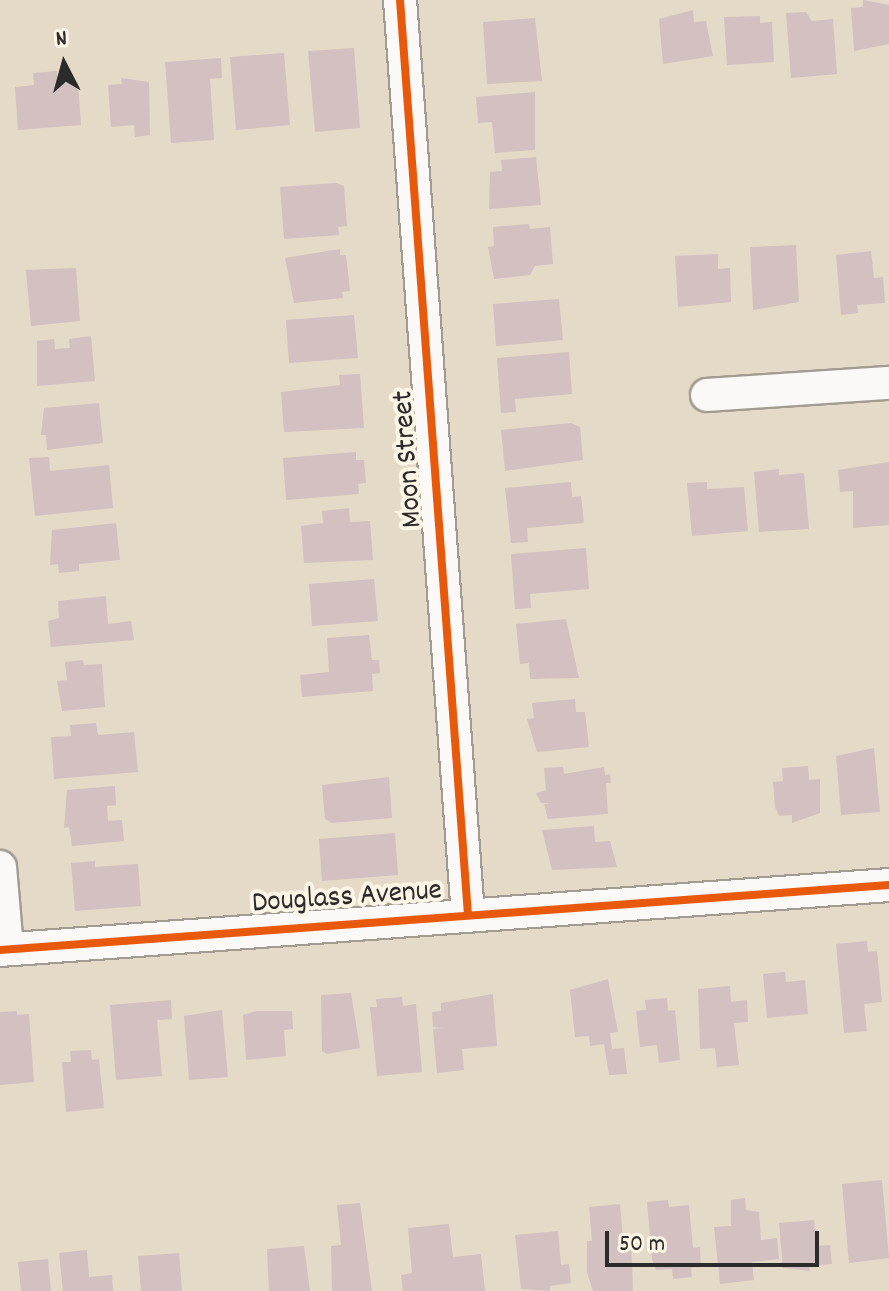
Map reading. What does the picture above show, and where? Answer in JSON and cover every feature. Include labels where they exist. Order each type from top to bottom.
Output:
[{"type":"street","name":"Moon Street","points":[[400,0],[468,914]]},
{"type":"street","points":[[707,395],[889,383]]},
{"type":"street","points":[[0,867],[4,949]]},
{"type":"street","name":"Douglass Avenue","points":[[4,949],[889,885]]},
{"type":"building","points":[[863,0],[889,5],[889,44],[854,51],[851,8],[863,7]]},
{"type":"building","points":[[693,10],[694,22],[706,21],[713,56],[663,64],[659,19]]},
{"type":"building","points":[[806,12],[812,21],[833,19],[837,74],[791,78],[786,13]]},
{"type":"building","points":[[760,16],[760,23],[772,22],[774,62],[727,65],[724,17]]},
{"type":"building","points":[[535,18],[542,81],[487,84],[483,22]]},
{"type":"building","points":[[354,48],[360,128],[315,132],[308,51]]},
{"type":"building","points":[[284,53],[290,125],[236,130],[230,57]]},
{"type":"building","points":[[221,58],[222,78],[210,79],[214,140],[171,143],[165,62]]},
{"type":"building","points":[[57,71],[58,83],[78,82],[81,125],[18,130],[15,87],[34,85],[33,73]]},
{"type":"building","points":[[121,78],[149,82],[150,135],[135,137],[134,125],[111,127],[108,85],[122,84]]},
{"type":"building","points":[[535,92],[535,150],[495,153],[492,122],[478,123],[476,97]]},
{"type":"building","points":[[536,157],[541,205],[489,209],[490,172],[502,171],[501,160]]},
{"type":"building","points":[[336,183],[344,186],[347,226],[338,227],[339,235],[284,239],[280,187]]},
{"type":"building","points":[[529,224],[530,229],[550,227],[553,264],[535,266],[530,275],[494,279],[488,247],[494,246],[493,227]]},
{"type":"building","points":[[796,245],[799,302],[753,310],[750,247]]},
{"type":"building","points":[[340,249],[340,255],[346,255],[350,291],[342,292],[343,298],[294,303],[285,258]]},
{"type":"building","points":[[871,251],[874,278],[883,277],[885,303],[857,305],[858,313],[841,315],[836,255]]},
{"type":"building","points":[[718,254],[718,269],[730,268],[731,302],[678,307],[675,256]]},
{"type":"building","points":[[76,268],[80,321],[31,326],[26,270]]},
{"type":"building","points":[[559,299],[563,340],[496,346],[493,304]]},
{"type":"building","points":[[354,315],[358,358],[289,363],[286,320]]},
{"type":"building","points":[[91,336],[95,381],[37,386],[37,341],[54,339],[55,349],[70,348],[69,339]]},
{"type":"building","points":[[569,352],[572,394],[515,399],[516,412],[501,413],[497,358]]},
{"type":"building","points":[[360,374],[364,428],[284,432],[281,392],[340,385],[339,375]]},
{"type":"building","points":[[99,403],[103,443],[47,450],[46,435],[41,435],[44,408]]},
{"type":"building","points":[[571,423],[580,427],[583,460],[505,471],[501,430]]},
{"type":"building","points":[[356,452],[356,460],[364,460],[366,483],[358,484],[359,494],[286,500],[283,458]]},
{"type":"building","points":[[49,457],[50,471],[109,465],[113,508],[35,516],[29,458]]},
{"type":"building","points":[[889,462],[889,525],[853,528],[853,491],[840,492],[838,470]]},
{"type":"building","points":[[779,469],[779,475],[804,473],[809,529],[759,532],[754,472]]},
{"type":"building","points":[[571,482],[572,497],[581,496],[584,523],[527,528],[528,542],[511,543],[505,488]]},
{"type":"building","points":[[707,482],[707,489],[744,487],[748,531],[692,536],[687,483]]},
{"type":"building","points":[[349,508],[350,522],[370,521],[373,560],[304,563],[301,526],[323,523],[322,511]]},
{"type":"building","points":[[116,523],[120,560],[79,564],[79,571],[59,573],[58,564],[50,565],[52,530]]},
{"type":"building","points":[[586,548],[589,589],[530,594],[531,608],[515,609],[511,554]]},
{"type":"building","points":[[374,579],[378,621],[312,626],[309,584]]},
{"type":"building","points":[[106,596],[108,624],[131,621],[134,640],[51,647],[48,621],[59,618],[58,601]]},
{"type":"building","points":[[566,619],[579,678],[530,679],[529,663],[520,664],[516,624]]},
{"type":"building","points":[[369,635],[372,660],[379,660],[380,673],[372,674],[373,691],[302,697],[300,675],[329,672],[327,638]]},
{"type":"building","points":[[83,660],[84,665],[102,664],[105,707],[62,711],[57,681],[67,680],[65,662]]},
{"type":"building","points":[[575,699],[576,712],[585,712],[589,747],[537,752],[527,719],[534,718],[532,703]]},
{"type":"building","points":[[96,723],[98,735],[134,732],[138,772],[54,779],[51,737],[71,736],[70,725]]},
{"type":"building","points":[[874,748],[880,812],[841,815],[836,756]]},
{"type":"building","points":[[808,766],[809,780],[820,779],[820,813],[792,823],[792,815],[779,816],[773,782],[783,781],[782,768]]},
{"type":"building","points":[[563,767],[564,774],[604,767],[605,775],[610,774],[611,783],[606,783],[608,814],[548,819],[544,804],[553,803],[541,803],[536,793],[546,790],[544,768]]},
{"type":"building","points":[[389,777],[392,818],[332,823],[325,819],[322,785]]},
{"type":"building","points":[[115,786],[116,805],[107,806],[108,821],[122,820],[124,841],[72,846],[69,827],[64,828],[67,790]]},
{"type":"building","points":[[594,826],[595,842],[610,841],[617,867],[552,870],[542,830]]},
{"type":"building","points":[[395,833],[398,875],[322,881],[319,839]]},
{"type":"building","points":[[95,861],[95,867],[138,864],[141,906],[75,911],[71,863]]},
{"type":"building","points":[[867,941],[868,952],[877,951],[882,1002],[864,1004],[867,1031],[844,1033],[836,944]]},
{"type":"building","points":[[785,972],[786,982],[805,980],[808,1014],[767,1018],[763,974]]},
{"type":"building","points":[[608,979],[618,1032],[610,1033],[612,1049],[624,1048],[627,1074],[609,1075],[604,1044],[590,1046],[589,1036],[575,1037],[570,990]]},
{"type":"building","points":[[730,986],[731,1002],[747,1000],[748,1022],[734,1023],[739,1065],[717,1067],[715,1048],[700,1049],[698,989]]},
{"type":"building","points":[[351,993],[360,1048],[327,1054],[322,1051],[321,995]]},
{"type":"building","points":[[493,994],[497,1046],[462,1049],[464,1070],[437,1073],[433,1029],[443,1028],[433,1027],[432,1012],[441,1011],[441,1003]]},
{"type":"building","points":[[402,997],[403,1006],[416,1004],[422,1072],[377,1076],[370,1007],[377,1007],[376,999]]},
{"type":"building","points":[[667,998],[668,1011],[675,1010],[680,1060],[659,1063],[657,1045],[640,1047],[636,1011],[646,1010],[645,1000]]},
{"type":"building","points":[[171,1000],[172,1019],[157,1020],[162,1076],[116,1080],[110,1005]]},
{"type":"building","points":[[222,1010],[228,1077],[189,1080],[184,1016]]},
{"type":"building","points":[[17,1011],[17,1015],[29,1014],[34,1082],[0,1085],[0,1012]]},
{"type":"building","points":[[257,1011],[292,1011],[293,1029],[284,1030],[286,1056],[246,1060],[243,1015]]},
{"type":"building","points":[[91,1050],[92,1060],[99,1059],[104,1108],[66,1112],[62,1062],[71,1062],[70,1051]]},
{"type":"building","points":[[882,1180],[889,1258],[849,1263],[842,1184]]},
{"type":"building","points":[[745,1198],[746,1210],[759,1212],[761,1240],[777,1238],[779,1259],[752,1262],[754,1280],[720,1284],[714,1227],[731,1226],[731,1200]]},
{"type":"building","points":[[668,1200],[669,1207],[689,1205],[693,1248],[700,1247],[701,1267],[691,1268],[692,1277],[673,1279],[672,1269],[656,1270],[652,1259],[647,1202]]},
{"type":"building","points":[[360,1203],[372,1291],[332,1291],[331,1246],[341,1245],[337,1205]]},
{"type":"building","points":[[620,1204],[623,1239],[631,1238],[633,1291],[593,1291],[587,1272],[587,1241],[592,1241],[589,1207]]},
{"type":"building","points":[[814,1220],[817,1246],[830,1245],[832,1264],[809,1266],[810,1271],[783,1268],[779,1223]]},
{"type":"building","points":[[449,1224],[453,1257],[481,1254],[485,1291],[403,1291],[401,1275],[412,1273],[408,1228]]},
{"type":"building","points":[[558,1231],[561,1265],[569,1264],[571,1283],[550,1286],[550,1291],[521,1289],[515,1235]]},
{"type":"building","points":[[304,1246],[310,1291],[269,1291],[267,1249]]},
{"type":"building","points":[[87,1250],[89,1277],[112,1275],[113,1291],[63,1291],[59,1253]]},
{"type":"building","points":[[179,1253],[182,1291],[141,1291],[138,1256]]},
{"type":"building","points":[[48,1259],[51,1291],[21,1291],[18,1262]]},
{"type":"cycle path","points":[[400,0],[468,914]]},
{"type":"cycle path","points":[[0,950],[889,885]]}]
